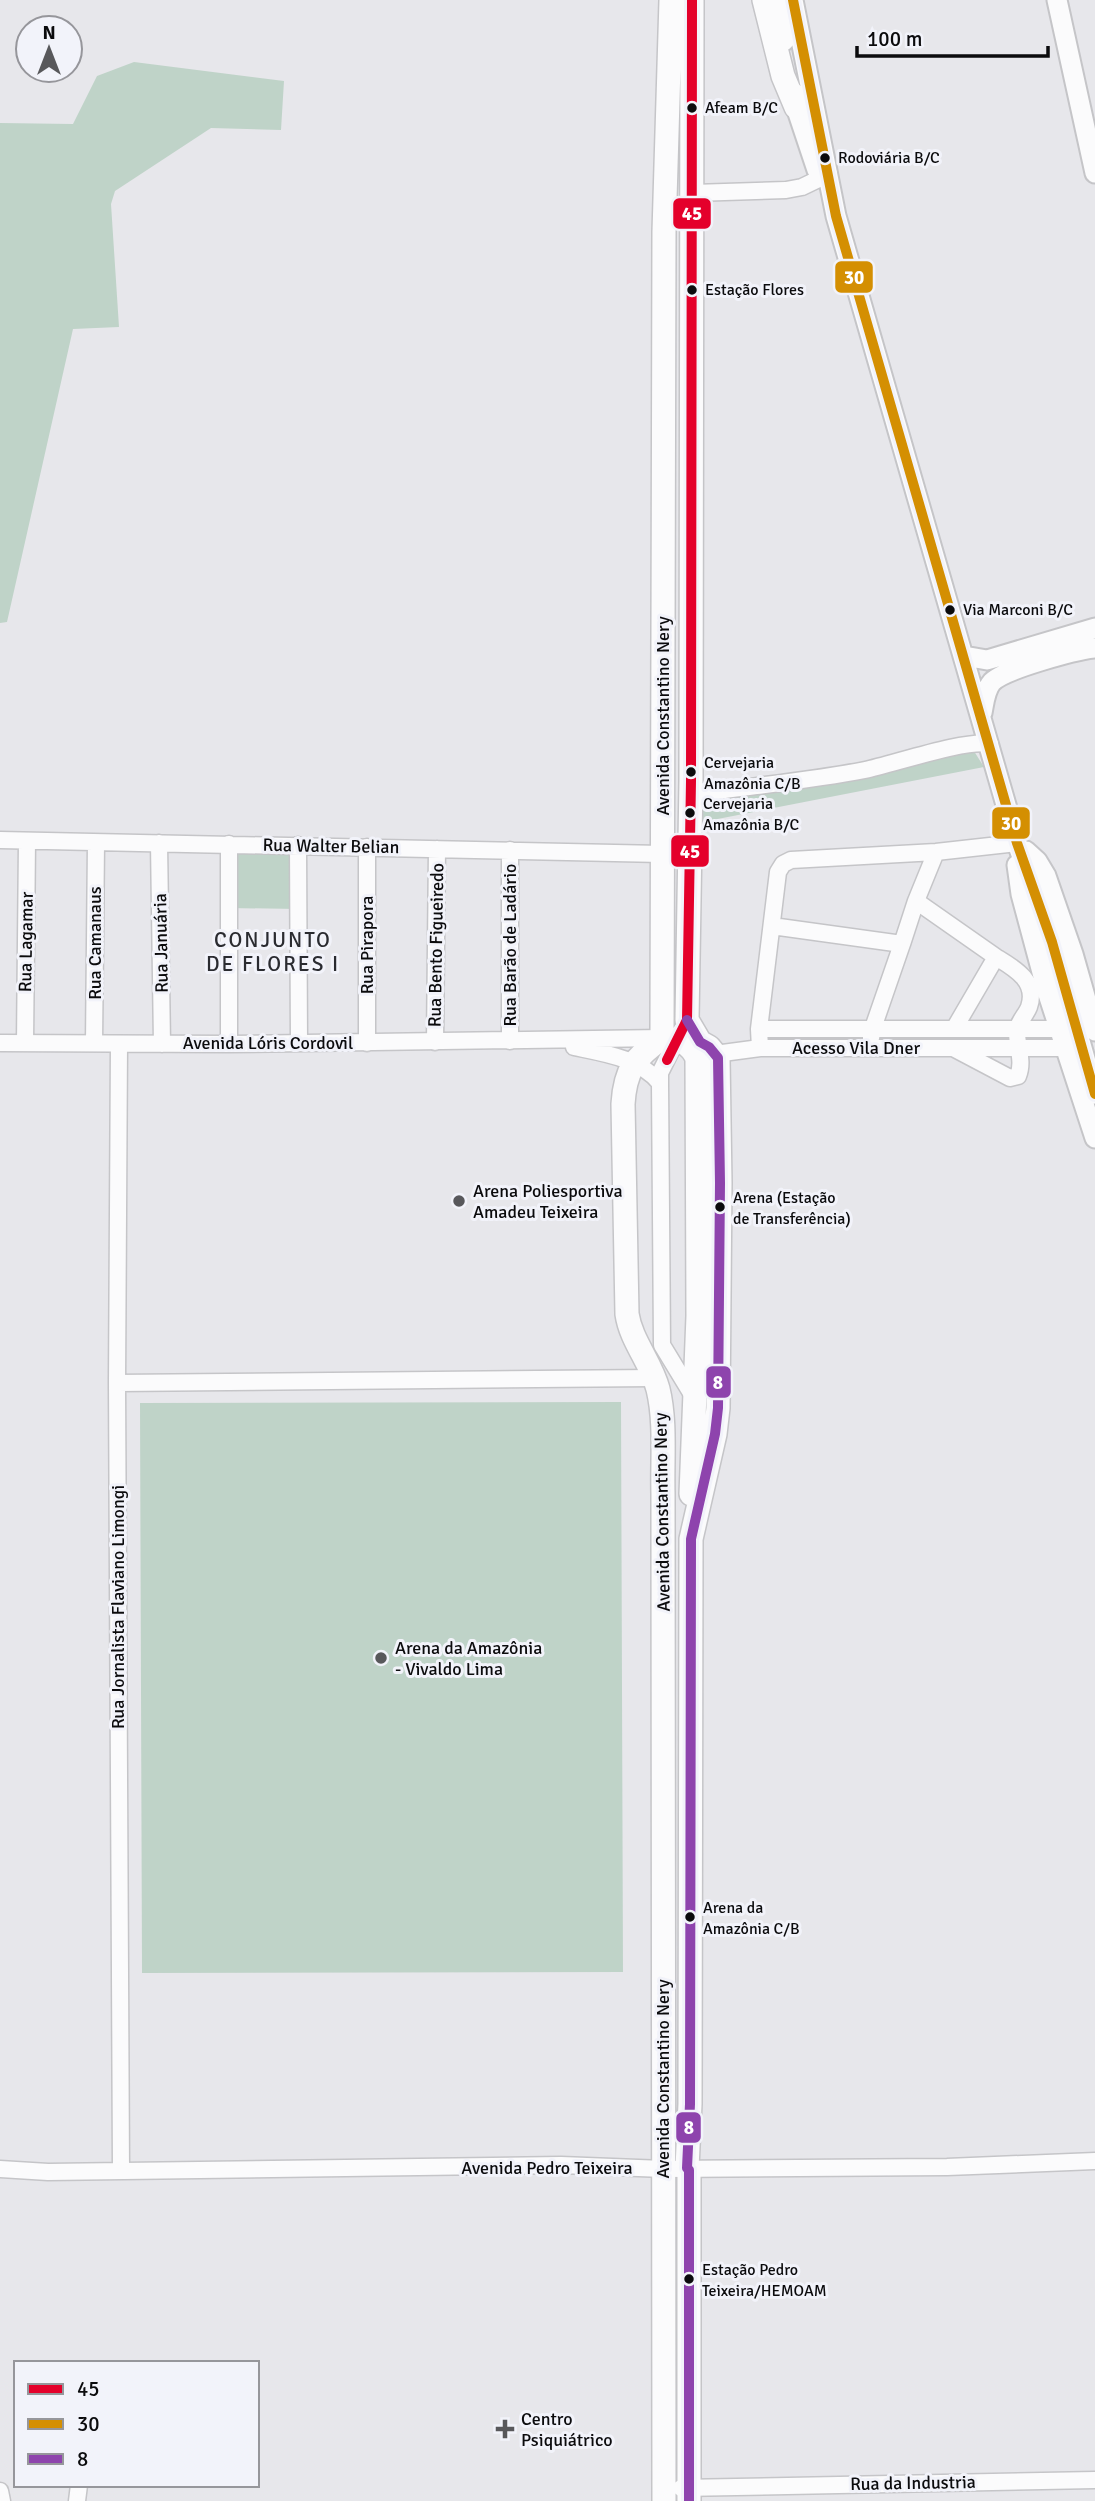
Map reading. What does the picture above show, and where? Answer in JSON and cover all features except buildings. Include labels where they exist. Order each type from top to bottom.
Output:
[{"type":"highway","points":[[664,0],[668,62]]},
{"type":"highway","name":"Avenida Constantino Nery","points":[[671,0],[664,232],[663,854],[675,1033]]},
{"type":"highway","name":"Avenida Constantino Nery","points":[[675,1033],[691,781],[692,0]]},
{"type":"highway","points":[[764,0],[783,76],[796,107]]},
{"type":"highway","points":[[675,1033],[700,1042],[715,1054]]},
{"type":"highway","points":[[675,1033],[688,1044],[697,1058],[698,1316],[693,1396],[691,1539]]},
{"type":"highway","name":"Avenida Constantino Nery","points":[[664,2495],[661,1409],[654,1378],[629,1327],[627,1314],[623,1104],[624,1084],[634,1063],[646,1049],[675,1033]]},
{"type":"highway","name":"Avenida Constantino Nery","points":[[689,2494],[687,2168],[690,2055],[691,1539],[715,1434],[718,1408],[720,1182],[718,1058],[715,1054]]},
{"type":"main road","points":[[777,0],[796,107],[824,176],[1017,843],[1052,943],[1095,1094]]},
{"type":"main road","points":[[793,0],[824,176]]},
{"type":"main road","points":[[1057,0],[1095,173]]},
{"type":"main road","points":[[964,656],[987,660],[1095,628]]},
{"type":"main road","points":[[982,716],[990,685],[1000,675],[1073,652],[1095,648]]},
{"type":"main road","points":[[1017,843],[1017,871],[1021,894],[1059,1029],[1095,1138]]},
{"type":"main road","points":[[1017,843],[1037,861],[1046,876],[1073,954],[1095,1031]]},
{"type":"street","points":[[693,193],[786,190],[802,187],[824,176]]},
{"type":"street","points":[[691,781],[698,791],[711,792],[866,769],[972,744],[990,744]]},
{"type":"street","name":"Rua Walter Belian","points":[[0,840],[663,854]]},
{"type":"street","name":"Rua Lagamar","points":[[25,1043],[27,841]]},
{"type":"street","name":"Rua Camanaus","points":[[94,1043],[96,843]]},
{"type":"street","name":"Rua Januária","points":[[159,843],[162,1044]]},
{"type":"street","points":[[760,1048],[759,1029],[778,872],[783,864],[791,860],[936,852],[1017,843]]},
{"type":"street","points":[[229,844],[229,1044]]},
{"type":"street","points":[[298,845],[299,1043]]},
{"type":"street","name":"Rua Pirapora","points":[[367,1042],[368,847]]},
{"type":"street","name":"Rua Bento Figueiredo","points":[[435,1042],[437,849]]},
{"type":"street","name":"Rua Barão de Ladário","points":[[510,850],[510,1041]]},
{"type":"street","name":"Acesso Vila Dner","points":[[873,1028],[916,901],[936,852]]},
{"type":"street","name":"Acesso Vila Dner","points":[[916,901],[1022,973],[1029,984],[1029,1006],[1017,1029],[1021,1070],[1018,1076],[1010,1078],[953,1048],[929,1030]]},
{"type":"street","points":[[772,926],[902,944]]},
{"type":"street","points":[[954,1029],[996,957]]},
{"type":"street","points":[[870,1048],[873,1028]]},
{"type":"street","name":"Acesso Vila Dner","points":[[759,1029],[1059,1029]]},
{"type":"street","points":[[675,1033],[660,1073],[662,1345],[693,1396]]},
{"type":"street","name":"Avenida Lóris Cordovil","points":[[0,1043],[510,1041],[675,1033]]},
{"type":"street","name":"Avenida Lóris Cordovil","points":[[536,1040],[599,1052],[634,1063],[649,1071],[660,1083]]},
{"type":"street","name":"Rua Jornalista Flaviano Limongi","points":[[119,1044],[117,1383],[121,2170]]},
{"type":"street","name":"Acesso Vila Dner","points":[[715,1054],[760,1048],[1065,1048]]},
{"type":"street","points":[[117,1383],[654,1378]]},
{"type":"street","name":"Avenida Pedro Teixeira","points":[[0,2169],[40,2172],[561,2165],[664,2169],[947,2167],[1095,2161]]},
{"type":"street","name":"Avenida Pedro Teixeira","points":[[0,2177],[26,2176],[40,2172]]},
{"type":"street","name":"Rua da Industria","points":[[664,2495],[1095,2480]]},
{"type":"street","points":[[0,2491],[2,2501]]},
{"type":"green space","points":[[134,62],[284,81],[281,130],[211,128],[115,191],[111,204],[119,327],[73,329],[7,622],[0,623],[0,123],[73,124],[97,76]]},
{"type":"green space","points":[[972,748],[984,767],[702,822],[703,797]]},
{"type":"green space","points":[[228,839],[295,840],[298,909],[229,908]]},
{"type":"green space","name":"Arena da Amazônia - Vivaldo Lima","points":[[621,1402],[623,1972],[142,1973],[140,1403]]},
{"type":"transit line","name":"45","points":[[667,1060],[687,1020],[691,781],[692,0]]},
{"type":"transit line","name":"30","points":[[793,0],[836,216],[1017,843],[1052,942],[1095,1094]]},
{"type":"transit line","name":"8","points":[[687,1020],[700,1042],[709,1047],[718,1058],[720,1183],[718,1408],[715,1434],[691,1539],[690,2104],[687,2168],[689,2501]]},
{"type":"place","name":"Afeam B/C","points":[[692,108]]},
{"type":"place","name":"Rodoviária B/C","points":[[825,158]]},
{"type":"place","name":"Estação Flores","points":[[692,290]]},
{"type":"place","name":"Via Marconi B/C","points":[[950,610]]},
{"type":"place","name":"Cervejaria Amazônia C/B","points":[[691,772]]},
{"type":"place","name":"Cervejaria Amazônia B/C","points":[[690,813]]},
{"type":"place","name":"Arena Poliesportiva Amadeu Teixeira","points":[[459,1201]]},
{"type":"place","name":"Arena (Estação de Transferência)","points":[[720,1207]]},
{"type":"place","name":"Arena da Amazônia - Vivaldo Lima","points":[[381,1658]]},
{"type":"place","name":"Arena da Amazônia C/B","points":[[690,1917]]},
{"type":"place","name":"Estação Pedro Teixeira/HEMOAM","points":[[689,2279]]},
{"type":"place","name":"Centro Psiquiátrico","points":[[505,2429]]},
{"type":"district","name":"CONJUNTO DE FLORES I","points":[[273,952]]}]
